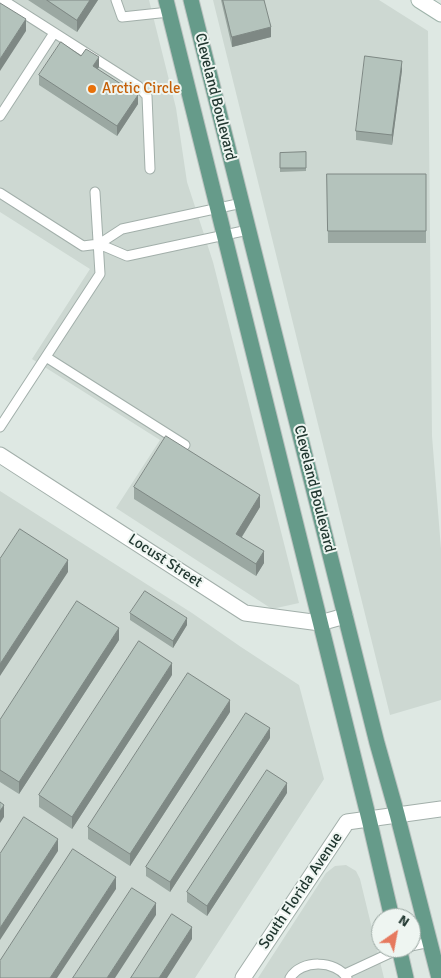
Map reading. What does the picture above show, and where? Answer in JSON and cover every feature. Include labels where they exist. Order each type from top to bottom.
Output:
[{"type":"main road","name":"Cleveland Boulevard","points":[[191,0],[345,616],[439,978]]},
{"type":"main road","name":"Cleveland Boulevard","points":[[167,6],[390,908]]},
{"type":"main road","points":[[402,958],[406,978]]},
{"type":"street","points":[[419,0],[441,14]]},
{"type":"street","name":"Locust Street","points":[[0,454],[245,613],[320,623],[345,616]]},
{"type":"street","name":"South Florida Avenue","points":[[243,978],[347,822],[441,809]]},
{"type":"lane","points":[[3,0],[138,86],[147,96],[150,169]]},
{"type":"lane","points":[[116,0],[122,17],[167,6]]},
{"type":"lane","points":[[0,116],[54,33]]},
{"type":"lane","points":[[0,427],[100,274],[94,192]]},
{"type":"lane","points":[[0,193],[83,246],[99,244],[122,229],[242,203]]},
{"type":"lane","points":[[99,244],[128,256],[248,230]]},
{"type":"lane","points":[[46,357],[185,445]]},
{"type":"lane","points":[[421,944],[430,942]]},
{"type":"lane","points":[[290,978],[293,973],[306,966],[318,964],[331,966],[346,976],[381,958]]},
{"type":"shaded area","points":[[0,0],[149,0],[176,108],[187,182],[213,262],[299,603],[272,609],[116,508],[160,440],[32,359],[90,269],[0,212]]},
{"type":"shaded area","points":[[213,0],[379,0],[428,31],[432,436],[441,549],[441,700],[390,715]]},
{"type":"shaded area","points":[[0,491],[192,613],[299,685],[324,779],[195,978],[0,978]]},
{"type":"shaded area","points":[[346,865],[356,871],[360,879],[371,924],[371,958],[379,958],[384,978],[258,978],[326,873],[335,866]]},
{"type":"building","points":[[47,0],[90,0],[77,20]]},
{"type":"building","points":[[223,0],[264,0],[271,27],[232,37]]},
{"type":"building","points":[[0,3],[26,19],[0,59]]},
{"type":"building","points":[[61,42],[81,56],[86,49],[99,57],[93,66],[138,95],[117,126],[39,75]]},
{"type":"building","points":[[365,56],[402,61],[392,135],[356,131]]},
{"type":"building","points":[[306,152],[306,168],[280,168],[280,153]]},
{"type":"building","points":[[327,174],[426,174],[426,231],[328,231]]},
{"type":"building","points":[[166,436],[260,495],[236,534],[264,551],[256,564],[134,487]]},
{"type":"building","points":[[20,529],[68,560],[0,664],[0,559]]},
{"type":"building","points":[[145,591],[187,618],[173,641],[130,613]]},
{"type":"building","points":[[77,601],[119,628],[19,782],[0,770],[0,720]]},
{"type":"building","points":[[139,641],[172,663],[72,817],[39,795]]},
{"type":"building","points":[[188,673],[230,700],[130,854],[88,827]]},
{"type":"building","points":[[246,713],[270,728],[170,882],[146,867]]},
{"type":"building","points":[[267,770],[287,783],[207,906],[187,892]]},
{"type":"building","points":[[0,802],[4,805],[0,811]]},
{"type":"building","points":[[24,817],[58,839],[0,928],[0,854]]},
{"type":"building","points":[[73,849],[116,877],[50,978],[0,978],[0,961]]},
{"type":"building","points":[[132,888],[156,903],[107,978],[73,978]]},
{"type":"building","points":[[172,914],[192,927],[159,978],[131,978]]},
{"type":"place","name":"Arctic Circle","points":[[92,89]]}]
